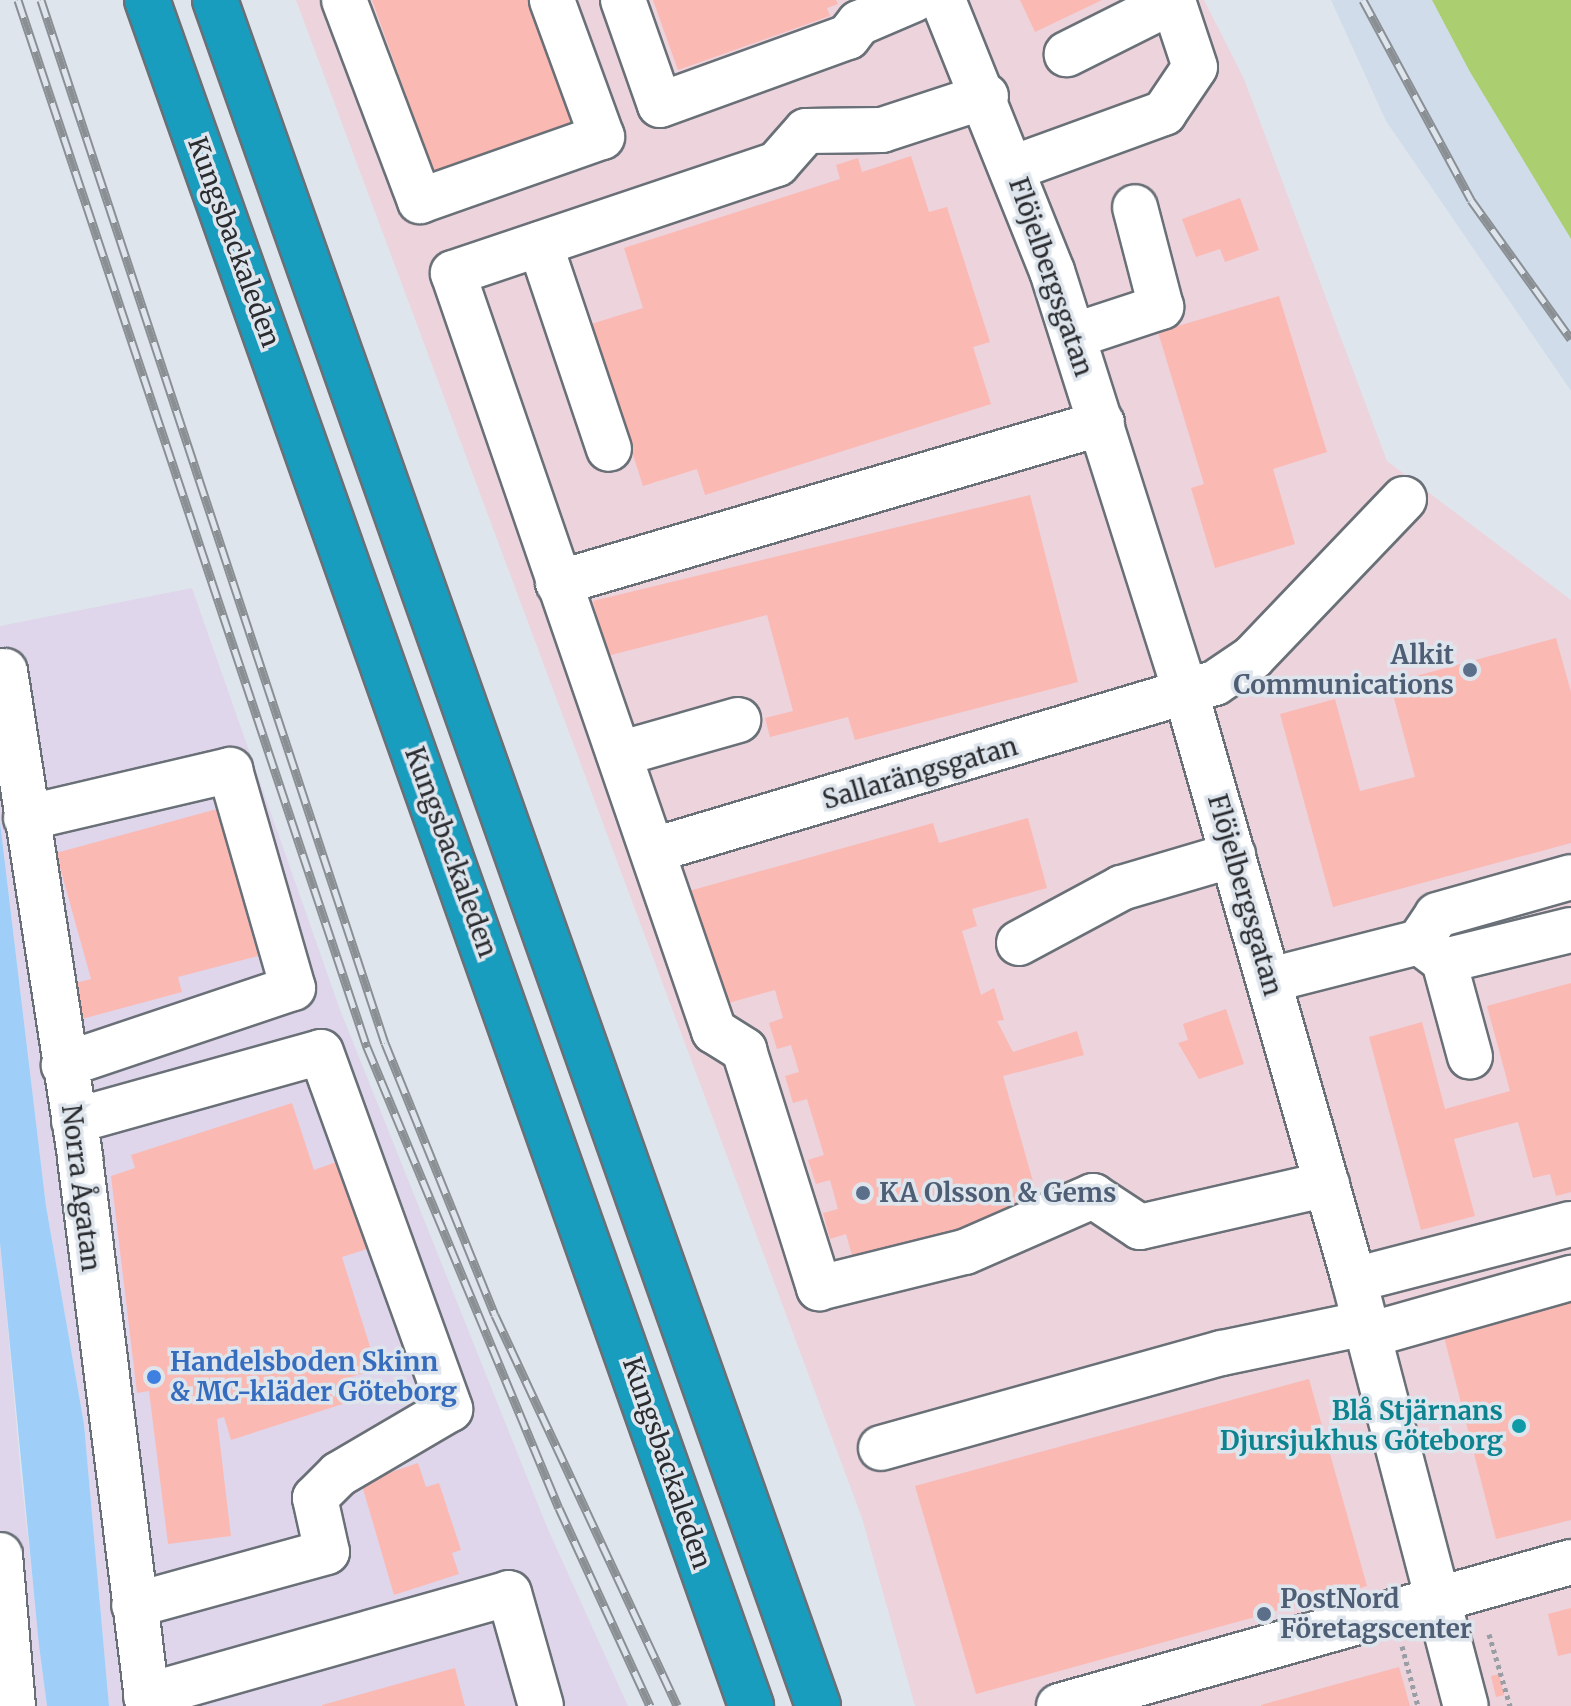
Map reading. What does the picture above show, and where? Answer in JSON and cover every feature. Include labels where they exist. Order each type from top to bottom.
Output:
[{"type":"highway","name":"Kungsbackaleden","points":[[147,0],[751,1706]]},
{"type":"highway","points":[[215,0],[818,1706]]},
{"type":"street","points":[[344,0],[420,201],[602,137],[552,0]]},
{"type":"street","points":[[623,0],[660,105],[848,37],[859,23],[913,0]]},
{"type":"street","name":"Flöjelbergsgatan","points":[[943,0],[986,96],[1073,336],[1186,693],[1354,1280],[1466,1706]]},
{"type":"street","points":[[1013,168],[1164,113],[1195,67],[1173,1],[1067,54]]},
{"type":"street","points":[[986,96],[882,130],[806,131],[777,164],[453,273],[714,1031],[744,1050],[819,1288],[965,1252],[1093,1196],[1140,1227],[1327,1184]]},
{"type":"street","points":[[1073,336],[1161,307],[1135,207]]},
{"type":"street","points":[[540,244],[609,449]]},
{"type":"street","points":[[558,583],[1102,423]]},
{"type":"street","name":"Sallarängsgatan","points":[[654,850],[1186,693],[1252,658],[1404,499]]},
{"type":"street","name":"Norra Ågatan","points":[[5,671],[74,1121],[147,1701]]},
{"type":"street","points":[[619,754],[738,720]]},
{"type":"street","points":[[26,818],[230,770],[293,988],[64,1065]]},
{"type":"street","points":[[1019,943],[1121,888],[1233,855]]},
{"type":"street","points":[[1470,1057],[1432,951],[1437,915],[1571,877]]},
{"type":"street","points":[[1270,980],[1571,930]]},
{"type":"street","points":[[74,1121],[321,1052],[450,1409],[339,1474],[315,1498],[327,1552],[134,1605]]},
{"type":"street","points":[[1354,1280],[1571,1224]]},
{"type":"street","points":[[881,1448],[1222,1353],[1367,1329],[1571,1278]]},
{"type":"street","points":[[0,1555],[13,1706]]},
{"type":"street","points":[[1059,1706],[1571,1562]]},
{"type":"street","points":[[147,1701],[509,1593],[541,1706]]},
{"type":"path","points":[[1392,1610],[1418,1706]]},
{"type":"shaded area","points":[[296,0],[1204,0],[1244,79],[1387,461],[1571,600],[1571,1706],[915,1706],[862,1518]]},
{"type":"shaded area","points":[[1331,0],[1432,0],[1571,239],[1571,391],[1386,121]]},
{"type":"shaded area","points":[[192,588],[339,1007],[547,1527],[628,1706],[109,1706],[84,1424],[46,1206],[0,822],[0,626]]},
{"type":"shaded area","points":[[0,1243],[21,1476],[47,1706],[0,1706]]},
{"type":"green space","points":[[1432,0],[1571,0],[1571,239],[1470,72]]},
{"type":"water","points":[[0,822],[46,1206],[84,1424],[109,1706],[47,1706],[39,1645],[0,1243]]},
{"type":"building","points":[[372,0],[538,0],[582,120],[434,173]]},
{"type":"building","points":[[653,0],[836,0],[838,4],[827,8],[830,16],[678,70]]},
{"type":"building","points":[[1020,0],[1102,0],[1035,32]]},
{"type":"building","points":[[911,156],[929,212],[947,207],[990,342],[973,347],[991,404],[705,495],[697,469],[643,486],[591,324],[643,308],[624,248],[840,179],[836,165],[858,158],[862,172]]},
{"type":"building","points":[[1240,198],[1259,250],[1225,262],[1220,249],[1196,257],[1182,219]]},
{"type":"building","points":[[1279,296],[1327,452],[1273,469],[1295,544],[1215,568],[1191,488],[1204,484],[1158,332]]},
{"type":"building","points":[[1030,495],[1078,682],[855,740],[848,717],[770,737],[765,718],[793,711],[767,615],[607,656],[593,601]]},
{"type":"building","points":[[1556,638],[1571,692],[1571,843],[1333,907],[1280,714],[1335,699],[1360,791],[1415,777],[1390,683]]},
{"type":"building","points":[[217,809],[258,956],[178,977],[182,992],[82,1019],[72,984],[91,979],[56,853]]},
{"type":"building","points":[[1028,818],[1047,888],[972,909],[977,926],[962,931],[981,995],[994,988],[1004,1020],[997,1021],[1013,1052],[1077,1031],[1084,1055],[1003,1076],[1042,1213],[855,1266],[846,1234],[830,1239],[823,1213],[838,1209],[830,1180],[816,1184],[808,1160],[824,1155],[807,1099],[793,1103],[785,1076],[799,1072],[791,1045],[777,1049],[769,1023],[783,1018],[775,990],[721,1005],[689,891],[933,823],[939,843]]},
{"type":"building","points":[[1571,983],[1571,1192],[1556,1196],[1550,1174],[1533,1178],[1518,1122],[1454,1139],[1475,1216],[1421,1230],[1369,1037],[1422,1022],[1445,1109],[1510,1091],[1487,1006]]},
{"type":"building","points":[[1226,1009],[1244,1064],[1199,1079],[1178,1043],[1188,1040],[1183,1024]]},
{"type":"building","points":[[292,1103],[314,1170],[339,1161],[367,1249],[342,1257],[377,1369],[348,1378],[355,1400],[231,1440],[224,1417],[217,1419],[231,1536],[168,1544],[149,1391],[137,1393],[111,1176],[135,1168],[131,1155]]},
{"type":"building","name":"Blå Stjärnans Djursjukhus Göteborg","points":[[1571,1300],[1571,1520],[1496,1539],[1443,1333]]},
{"type":"building","points":[[1309,1379],[1367,1586],[976,1694],[915,1486]]},
{"type":"building","points":[[418,1463],[426,1487],[439,1483],[461,1550],[452,1553],[459,1574],[394,1595],[361,1482]]},
{"type":"building","points":[[1571,1608],[1571,1653],[1558,1656],[1548,1614]]},
{"type":"building","points":[[1399,1667],[1410,1706],[1261,1706],[1261,1705]]},
{"type":"building","points":[[455,1668],[465,1706],[322,1706],[322,1705]]},
{"type":"building","points":[[1499,1674],[1504,1695],[1496,1697],[1491,1676]]},
{"type":"railway","points":[[18,0],[367,1047],[559,1508],[650,1706]]},
{"type":"railway","points":[[41,0],[385,1043],[495,1315],[677,1706]]},
{"type":"railway","points":[[1363,0],[1471,200],[1571,339]]},
{"type":"place","name":"Alkit Communications","points":[[1470,670]]},
{"type":"place","name":"KA Olsson & Gems","points":[[863,1193]]},
{"type":"place","name":"Handelsboden Skinn & MC-kläder Göteborg","points":[[154,1377]]},
{"type":"place","name":"Blå Stjärnans Djursjukhus Göteborg","points":[[1519,1426]]},
{"type":"place","name":"PostNord Företagscenter","points":[[1264,1614]]}]
